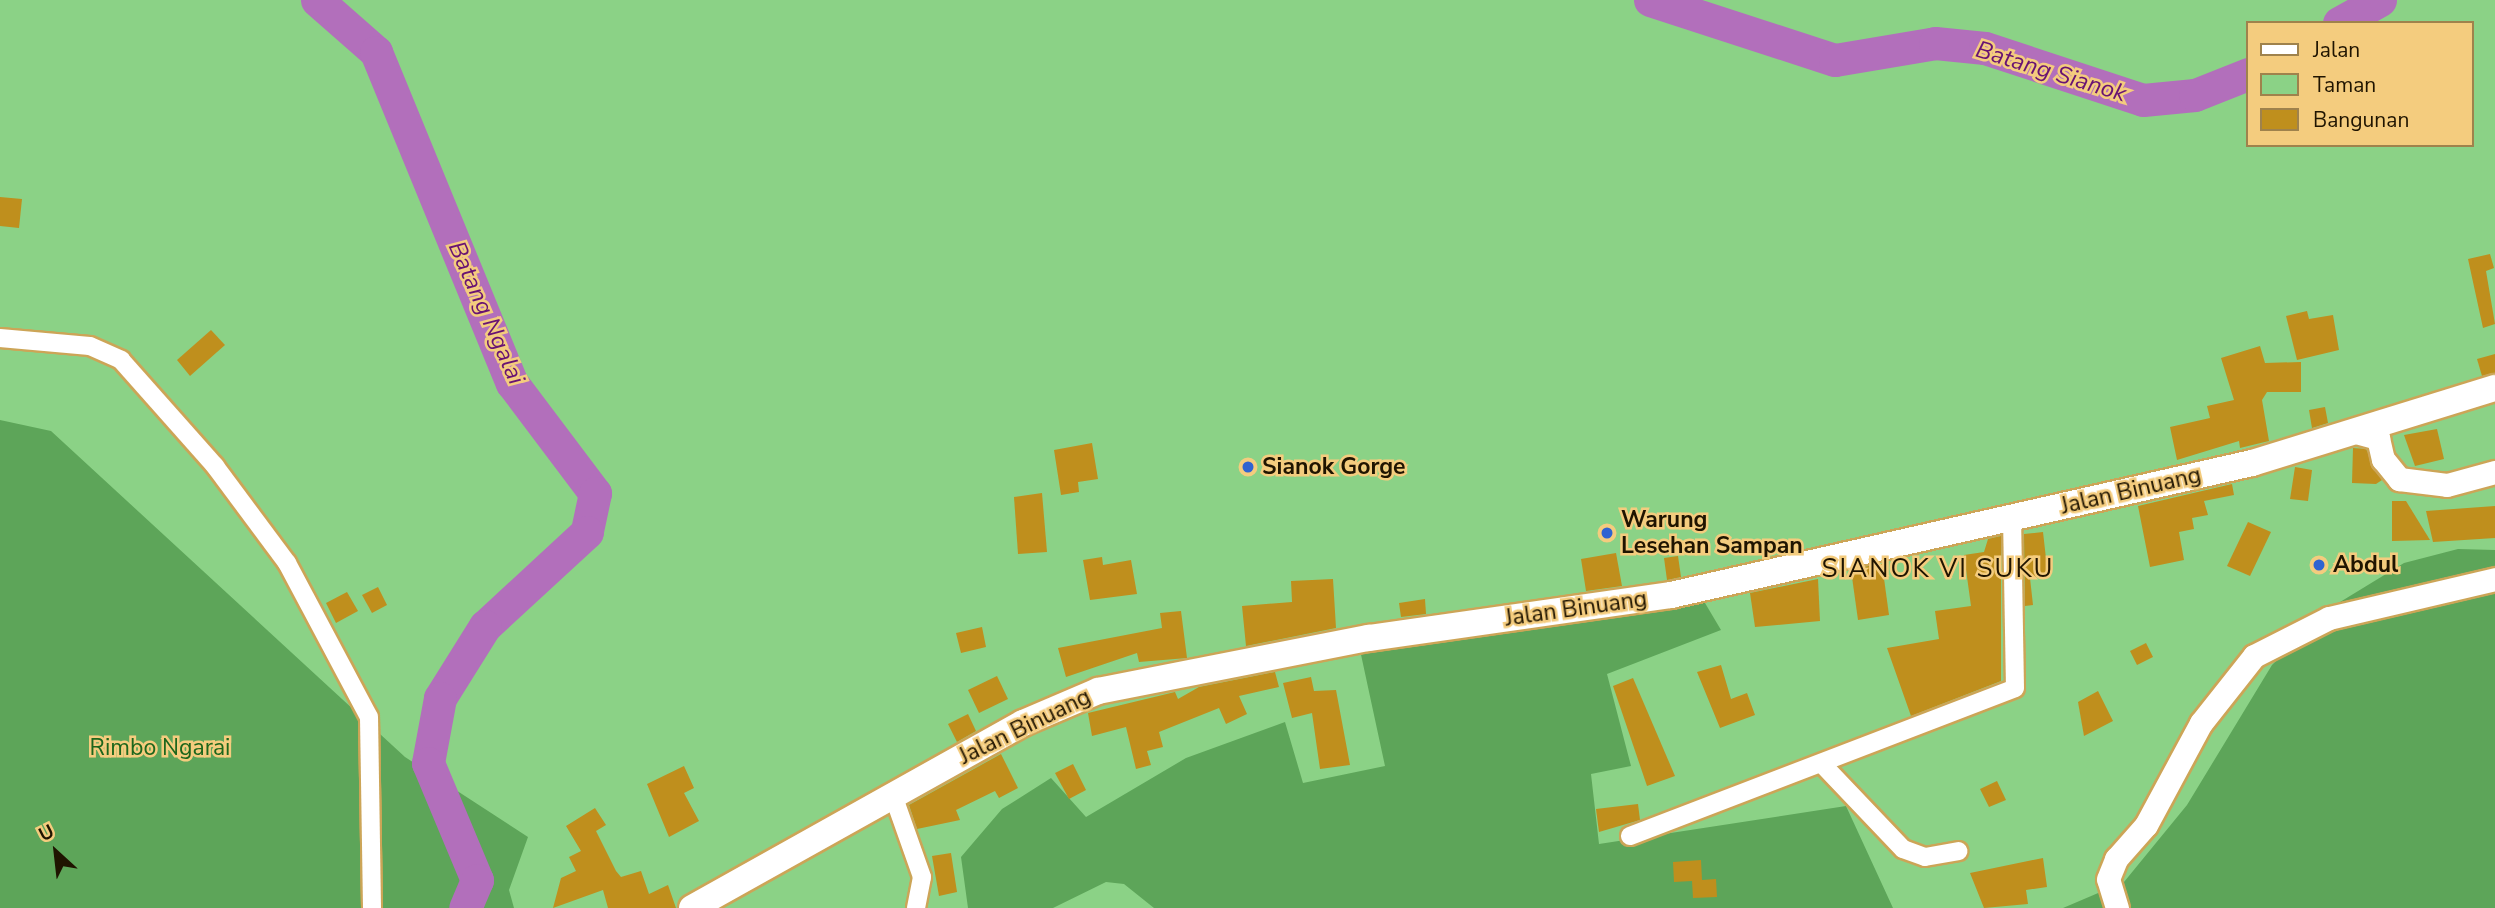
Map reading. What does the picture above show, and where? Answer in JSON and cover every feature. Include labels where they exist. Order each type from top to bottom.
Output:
[{"type":"main road","name":"Jalan Binuang","points":[[692,908],[1023,723],[1098,691],[1369,638],[1671,594],[2012,519],[2359,433],[2495,388]]},
{"type":"street","points":[[0,338],[90,346],[121,360],[215,466],[287,563],[369,717],[372,908]]},
{"type":"street","points":[[2359,433],[2378,438],[2383,459],[2399,479],[2447,485],[2495,472]]},
{"type":"street","points":[[1630,836],[1823,765],[2015,688],[2012,519]]},
{"type":"street","points":[[2117,908],[2108,879],[2116,859],[2146,825],[2201,723],[2254,656],[2329,618],[2495,579]]},
{"type":"street","points":[[1823,765],[1903,849],[1925,857],[1958,851]]},
{"type":"street","points":[[893,795],[922,877],[916,908]]},
{"type":"green space","name":"Sianok Gorge","points":[[0,0],[2495,0],[2495,790],[2203,908],[0,908]]},
{"type":"green space","name":"Rimbo Ngarai","points":[[0,420],[51,431],[405,757],[528,837],[509,890],[514,908],[0,908]]},
{"type":"green space","points":[[2458,549],[2495,550],[2495,908],[2063,908],[2124,882],[2187,805],[2272,665],[2327,610],[2404,563]]},
{"type":"green space","points":[[1702,598],[1721,630],[1607,674],[1631,766],[1591,774],[1599,844],[1846,806],[1893,908],[1154,908],[1124,884],[1106,882],[1053,908],[968,908],[961,857],[1002,809],[1051,778],[1086,817],[1186,758],[1285,722],[1303,783],[1385,766],[1360,650],[1595,619]]},
{"type":"building","points":[[0,197],[22,199],[19,228],[0,226]]},
{"type":"building","points":[[2490,254],[2494,268],[2486,271],[2495,324],[2483,328],[2468,259]]},
{"type":"building","points":[[2307,311],[2309,319],[2333,315],[2339,350],[2297,360],[2286,316]]},
{"type":"building","points":[[211,330],[225,345],[190,376],[177,360]]},
{"type":"building","points":[[2260,346],[2265,363],[2301,362],[2301,392],[2267,392],[2262,400],[2269,441],[2240,448],[2239,441],[2177,460],[2170,427],[2210,418],[2207,406],[2234,400],[2221,358]]},
{"type":"building","points":[[2495,354],[2495,373],[2482,376],[2477,359]]},
{"type":"building","points":[[2325,407],[2328,423],[2312,428],[2309,410]]},
{"type":"building","points":[[2437,429],[2444,459],[2415,466],[2404,435]]},
{"type":"building","points":[[1092,443],[1098,479],[1078,482],[1079,492],[1061,495],[1054,450]]},
{"type":"building","points":[[2353,448],[2366,449],[2382,480],[2376,484],[2352,483]]},
{"type":"building","points":[[2295,467],[2312,470],[2308,501],[2290,499]]},
{"type":"building","points":[[2232,484],[2234,495],[2204,501],[2208,515],[2192,518],[2194,529],[2179,532],[2184,560],[2150,567],[2138,506]]},
{"type":"building","points":[[1042,493],[1047,552],[1018,554],[1014,497]]},
{"type":"building","points":[[2392,501],[2406,501],[2430,540],[2392,541]]},
{"type":"building","points":[[2495,506],[2495,538],[2433,542],[2426,511]]},
{"type":"building","points":[[2248,522],[2271,532],[2250,576],[2227,566]]},
{"type":"building","points":[[2043,532],[2048,576],[2030,578],[2033,605],[2025,606],[2024,534]]},
{"type":"building","points":[[2001,536],[2001,681],[1911,716],[1887,648],[1939,639],[1935,611],[1971,606],[1964,555],[1984,552],[1988,539]]},
{"type":"building","points":[[1616,553],[1622,586],[1586,591],[1581,559]]},
{"type":"building","points":[[1678,556],[1681,577],[1667,580],[1664,558]]},
{"type":"building","points":[[1102,557],[1103,565],[1131,560],[1137,594],[1090,600],[1083,560]]},
{"type":"building","points":[[1882,564],[1889,615],[1858,620],[1851,570]]},
{"type":"building","points":[[1333,579],[1336,628],[1246,646],[1242,606],[1292,602],[1291,581]]},
{"type":"building","points":[[1818,579],[1820,621],[1755,627],[1750,593]]},
{"type":"building","points":[[378,587],[387,605],[372,613],[362,595]]},
{"type":"building","points":[[347,592],[358,611],[336,623],[326,603]]},
{"type":"building","points":[[1425,599],[1426,614],[1401,617],[1399,603]]},
{"type":"building","points":[[1181,611],[1187,658],[1139,662],[1137,653],[1066,677],[1058,648],[1162,628],[1160,613]]},
{"type":"building","points":[[982,627],[986,647],[961,653],[956,633]]},
{"type":"building","points":[[2146,643],[2153,657],[2137,665],[2130,651]]},
{"type":"building","points":[[1721,665],[1731,699],[1747,693],[1755,715],[1720,728],[1697,672]]},
{"type":"building","points":[[1275,672],[1279,687],[1239,696],[1247,714],[1226,724],[1219,708],[1159,732],[1163,747],[1147,751],[1151,765],[1136,769],[1126,727],[1092,736],[1088,713],[1175,692],[1178,699],[1199,687]]},
{"type":"building","points":[[997,676],[1008,699],[979,713],[968,690]]},
{"type":"building","points":[[1311,677],[1314,691],[1336,690],[1350,765],[1320,769],[1312,713],[1292,718],[1283,683]]},
{"type":"building","points":[[1633,678],[1675,776],[1647,786],[1613,686]]},
{"type":"building","points":[[2098,691],[2113,721],[2084,736],[2078,702]]},
{"type":"building","points":[[968,714],[976,731],[957,742],[948,724]]},
{"type":"building","points":[[1001,754],[1018,788],[999,798],[995,791],[956,810],[960,820],[917,829],[909,805]]},
{"type":"building","points":[[1073,764],[1086,790],[1069,799],[1055,773]]},
{"type":"building","points":[[684,766],[694,788],[684,793],[699,821],[669,837],[647,784]]},
{"type":"building","points":[[1997,781],[2006,800],[1989,807],[1980,789]]},
{"type":"building","points":[[1638,804],[1640,820],[1599,832],[1596,809]]},
{"type":"building","points":[[595,808],[606,825],[596,831],[616,871],[621,877],[641,871],[649,894],[668,885],[676,908],[608,908],[603,890],[553,908],[561,878],[576,871],[569,857],[581,851],[566,826]]},
{"type":"building","points":[[951,853],[957,892],[939,896],[932,856]]},
{"type":"building","points":[[2043,858],[2047,887],[2026,890],[2028,904],[1984,908],[1970,873]]},
{"type":"building","points":[[1701,860],[1702,880],[1716,879],[1717,897],[1693,898],[1692,881],[1674,882],[1673,862]]},
{"type":"waterway","name":"Batang Ngalai","points":[[317,0],[376,52],[512,383],[595,493],[587,532],[485,626],[440,698],[428,763],[477,880],[465,908]]},
{"type":"waterway","name":"Batang Sianok","points":[[1650,0],[1835,60],[1935,43],[1985,48],[2143,100],[2195,95],[2246,75]]},
{"type":"waterway","name":"Batang Sianok","points":[[2343,21],[2380,0]]},
{"type":"place","name":"Sianok Gorge","points":[[1248,467]]},
{"type":"place","name":"Warung Lesehan Sampan","points":[[1607,533]]},
{"type":"place","name":"Abdul","points":[[2319,565]]},
{"type":"district","name":"SIANOK VI SUKU","points":[[1938,569]]}]
